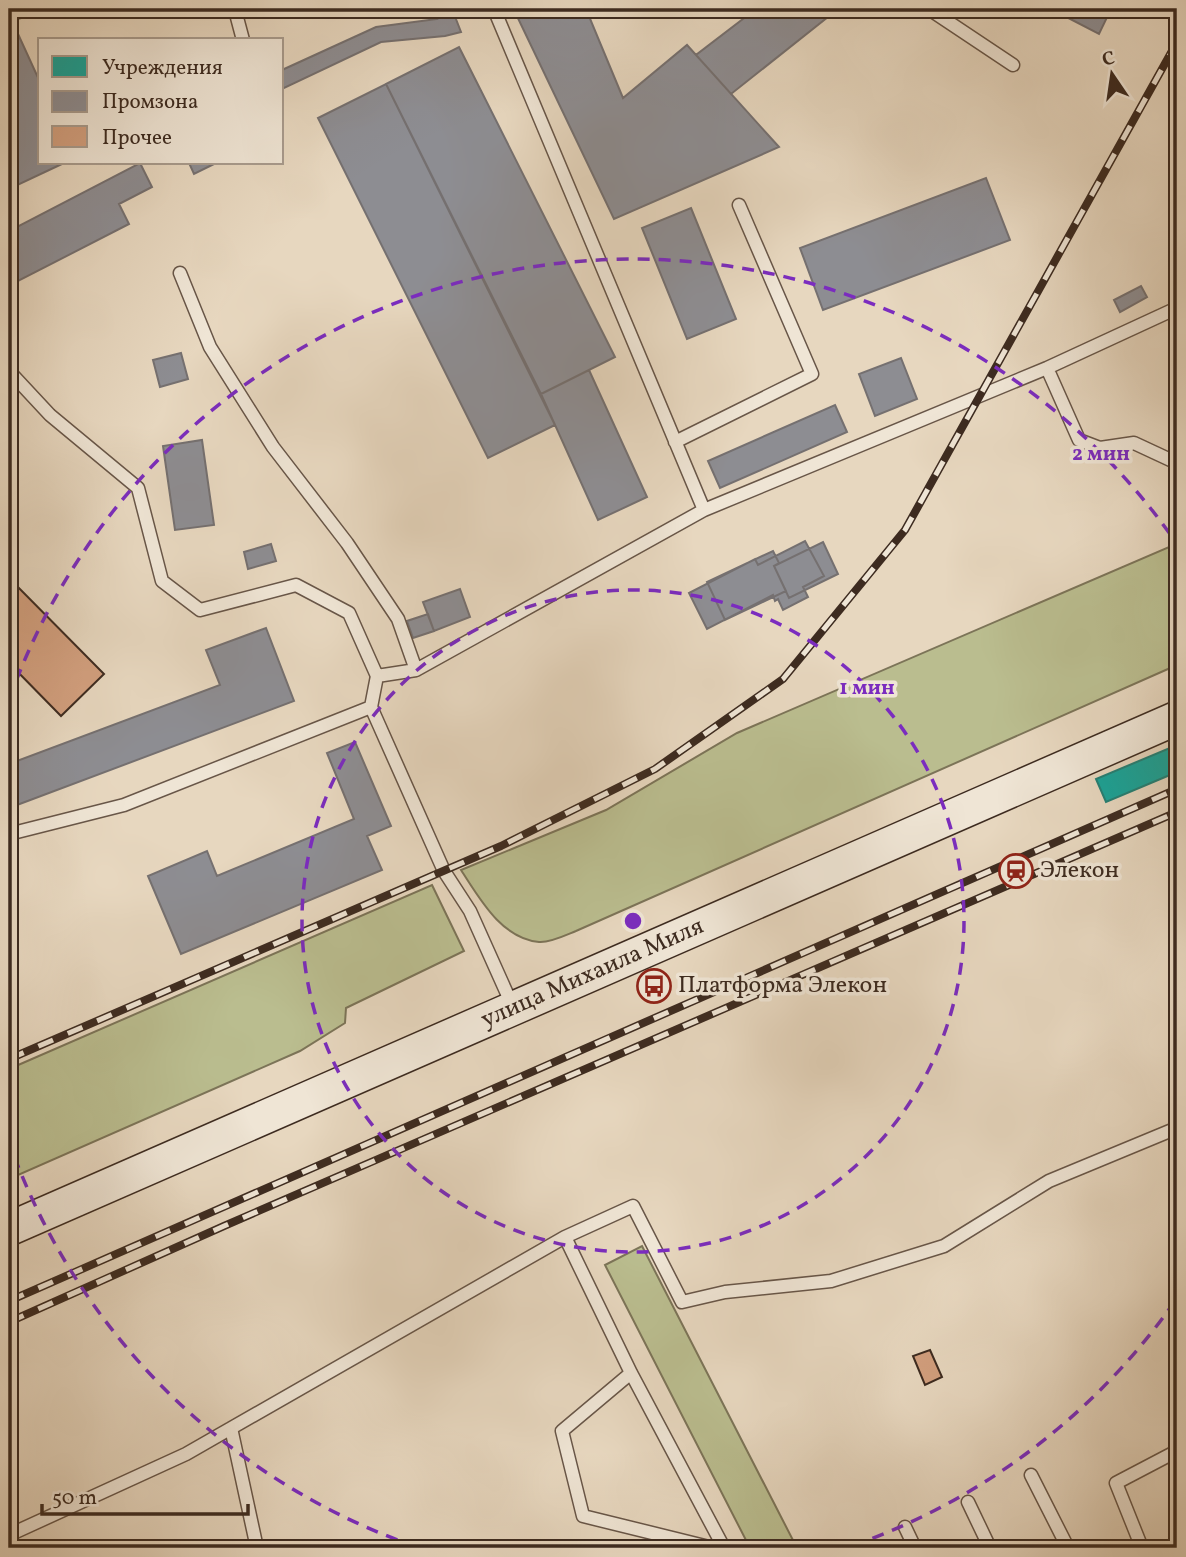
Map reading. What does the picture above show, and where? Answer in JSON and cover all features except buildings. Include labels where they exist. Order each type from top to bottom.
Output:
[{"type":"main road","name":"улица Михаила Миля","points":[[9,1229],[1177,718]]},
{"type":"lane","points":[[240,9],[235,10],[242,38]]},
{"type":"lane","points":[[494,9],[704,510]]},
{"type":"lane","points":[[929,9],[1013,65]]},
{"type":"lane","points":[[675,442],[812,374],[739,205]]},
{"type":"lane","points":[[180,273],[210,347],[273,447],[347,543],[398,619],[416,670]]},
{"type":"lane","points":[[377,676],[416,670],[704,510],[1047,368],[1177,308]]},
{"type":"lane","points":[[1047,368],[1079,440],[1100,449],[1134,443],[1177,463]]},
{"type":"lane","points":[[9,371],[50,415],[138,488],[162,581],[200,610],[296,585],[349,613],[377,676],[371,707],[444,871],[470,911],[513,1007]]},
{"type":"lane","points":[[9,834],[124,805],[371,707]]},
{"type":"lane","points":[[9,1535],[186,1454],[565,1237],[633,1206],[682,1302],[724,1292],[831,1281],[944,1246],[1049,1181],[1177,1128]]},
{"type":"lane","points":[[565,1237],[631,1373],[723,1548]]},
{"type":"lane","points":[[631,1373],[562,1431],[583,1516],[713,1548]]},
{"type":"lane","points":[[231,1428],[257,1548]]},
{"type":"lane","points":[[1142,1548],[1116,1483],[1177,1451]]},
{"type":"lane","points":[[1031,1475],[1068,1548]]},
{"type":"lane","points":[[968,1502],[990,1548]]},
{"type":"lane","points":[[905,1527],[915,1548]]},
{"type":"green space","points":[[1169,547],[1177,567],[1177,665],[553,940],[539,942],[513,933],[493,915],[461,870],[606,810],[737,733]]},
{"type":"green space","points":[[432,885],[464,951],[346,1008],[345,1023],[300,1051],[9,1179],[9,1069]]},
{"type":"green space","points":[[642,1246],[797,1548],[750,1548],[605,1265]]},
{"type":"railway","points":[[9,1059],[501,846],[655,769],[783,679],[905,530],[1177,42]]},
{"type":"railway","points":[[9,1301],[1177,789]]},
{"type":"railway","points":[[9,1322],[1177,812]]},
{"type":"place","name":"Элекон","points":[[1016,871]]},
{"type":"place","name":"Платформа Элекон","points":[[654,986]]}]
